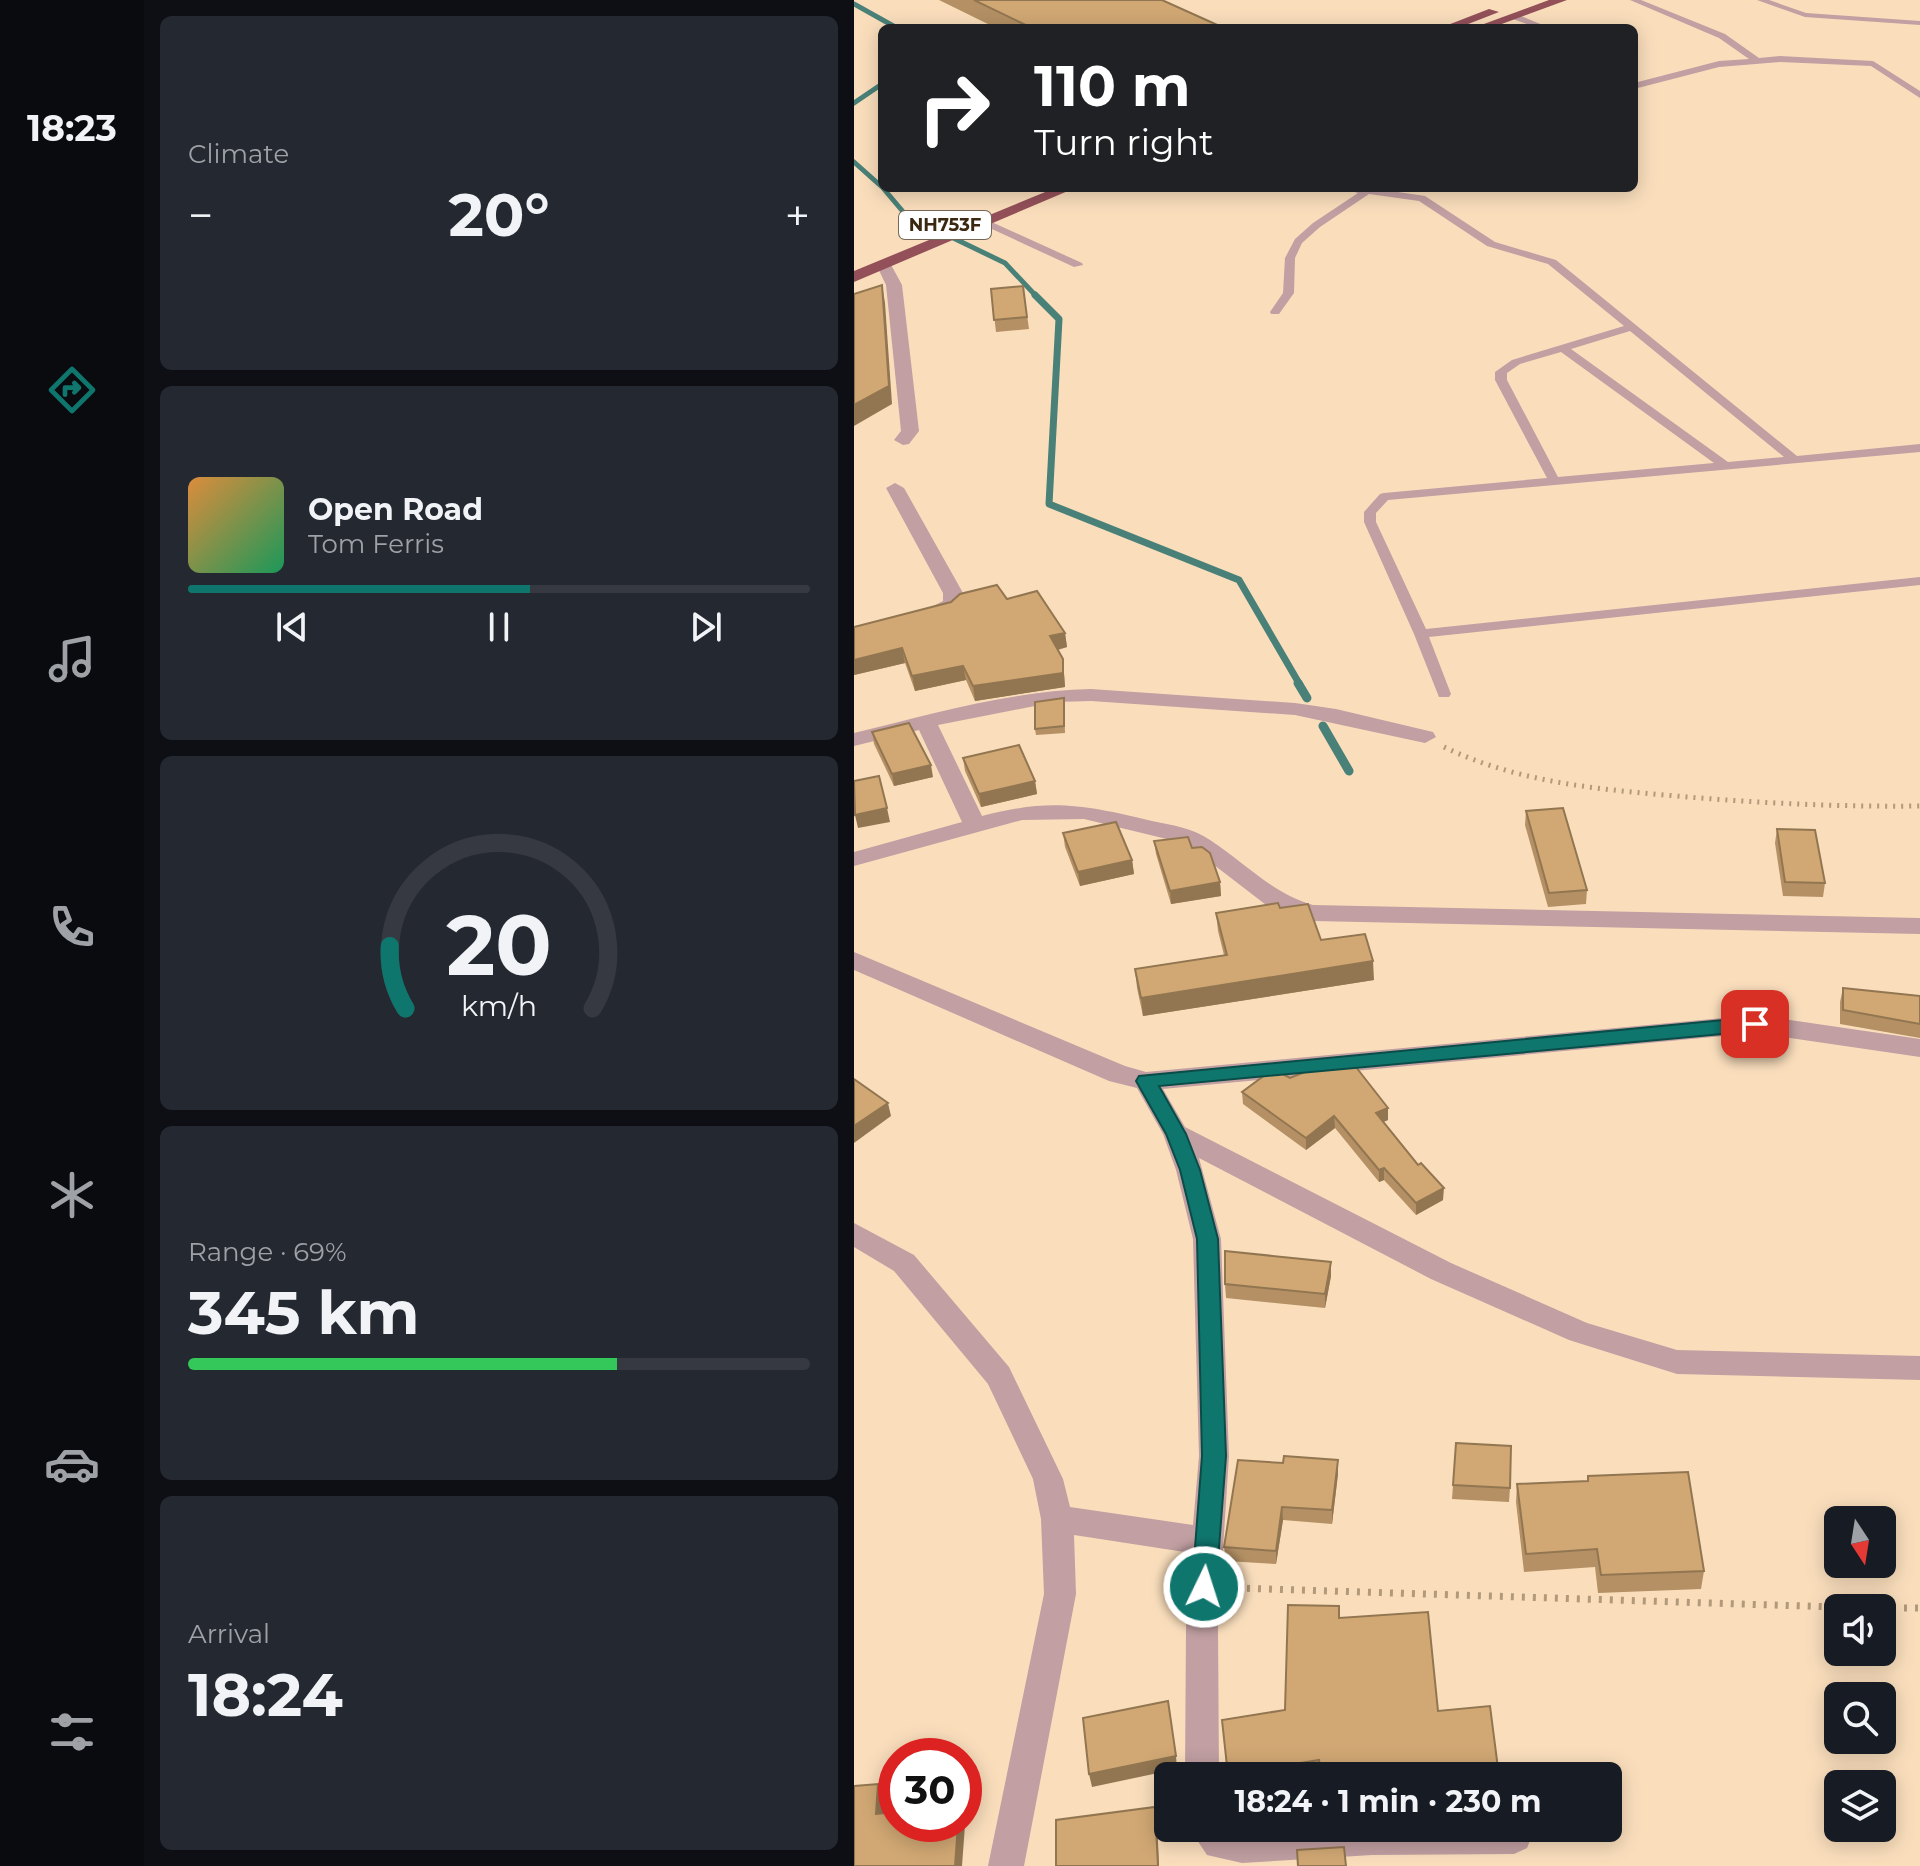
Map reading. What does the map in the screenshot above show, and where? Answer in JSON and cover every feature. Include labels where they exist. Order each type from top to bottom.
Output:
[{"type":"highway","points":[[1458,24],[1527,0]]},
{"type":"highway","points":[[1490,24],[1561,0]]},
{"type":"highway","name":"NH753F","points":[[854,263],[1026,192]]},
{"type":"highway","name":"NH753F","points":[[854,277],[1058,192]]},
{"type":"street","points":[[884,264],[894,285],[910,431],[903,440]]},
{"type":"street","points":[[895,488],[953,593],[953,604],[946,610],[900,621]]},
{"type":"street","points":[[854,740],[925,721],[1055,696],[1091,695],[1295,709],[1425,737]]},
{"type":"street","points":[[925,721],[975,825]]},
{"type":"street","points":[[854,859],[1021,813],[1055,810],[1084,812],[1182,835],[1200,843],[1278,903],[1313,913],[1920,926]]},
{"type":"street","points":[[854,960],[1118,1074],[1146,1081],[1755,1024],[1920,1048]]},
{"type":"street","points":[[1146,1081],[1176,1134],[1190,1170],[1207,1239],[1214,1456],[1204,1587],[1202,1762]]},
{"type":"street","points":[[1176,1134],[1441,1271],[1579,1332],[1677,1362],[1920,1368]]},
{"type":"street","points":[[854,1234],[904,1263],[999,1376],[1048,1479],[1057,1519],[1060,1594],[1006,1866]]},
{"type":"street","points":[[1057,1519],[1207,1541]]},
{"type":"street","points":[[1220,1842],[1242,1845],[1291,1842]]},
{"type":"lane","points":[[1634,0],[1722,36],[1756,60]]},
{"type":"lane","points":[[1761,0],[1805,15],[1920,23]]},
{"type":"lane","points":[[1513,16],[1535,24]]},
{"type":"lane","points":[[1638,85],[1719,64],[1756,60],[1873,64],[1920,95]]},
{"type":"lane","points":[[1275,312],[1291,293],[1293,249],[1303,238],[1365,192]]},
{"type":"lane","points":[[1382,192],[1422,198],[1491,244],[1552,262],[1796,461]]},
{"type":"lane","points":[[985,222],[1078,265]]},
{"type":"lane","points":[[1554,481],[1501,380],[1501,372],[1516,362],[1632,327]]},
{"type":"lane","points":[[1563,348],[1727,467]]},
{"type":"lane","points":[[1444,694],[1421,634],[1370,522],[1370,512],[1375,503],[1402,494],[1920,448]]},
{"type":"lane","points":[[1421,634],[1920,581]]},
{"type":"path","points":[[1425,737],[1499,773],[1572,786],[1738,802],[1854,808],[1920,806]]},
{"type":"path","points":[[1204,1587],[1824,1608]]},
{"type":"path","points":[[1896,1608],[1920,1608]]},
{"type":"building","points":[[974,0],[1162,0],[1215,24],[1024,24]]},
{"type":"building","points":[[882,285],[889,386],[854,405],[854,294]]},
{"type":"building","points":[[1023,286],[1027,317],[994,320],[991,289]]},
{"type":"building","points":[[997,585],[1007,599],[1037,591],[1065,633],[1050,636],[1063,659],[1063,673],[973,686],[963,666],[912,676],[902,648],[854,660],[854,627],[951,602],[960,594]]},
{"type":"building","points":[[1064,698],[1064,726],[1035,729],[1035,702]]},
{"type":"building","points":[[909,723],[931,765],[892,774],[872,732]]},
{"type":"building","points":[[1019,745],[1035,781],[979,794],[963,758]]},
{"type":"building","points":[[879,776],[887,808],[855,815],[854,781]]},
{"type":"building","points":[[1563,808],[1587,890],[1549,893],[1526,811]]},
{"type":"building","points":[[1116,822],[1132,860],[1078,872],[1063,833]]},
{"type":"building","points":[[1777,829],[1815,830],[1825,883],[1785,882]]},
{"type":"building","points":[[1188,837],[1192,848],[1202,847],[1210,853],[1220,882],[1170,891],[1154,841]]},
{"type":"building","points":[[1278,903],[1280,908],[1308,904],[1321,940],[1365,934],[1373,961],[1141,998],[1135,969],[1227,955],[1216,913]]},
{"type":"building","points":[[1843,988],[1920,996],[1920,1024],[1843,1010]]},
{"type":"building","points":[[1352,1062],[1388,1108],[1376,1113],[1418,1165],[1421,1163],[1444,1188],[1416,1203],[1384,1168],[1379,1170],[1334,1116],[1306,1138],[1242,1092],[1273,1069],[1290,1078],[1323,1065]]},
{"type":"building","points":[[854,1079],[888,1103],[854,1126]]},
{"type":"building","points":[[1225,1251],[1331,1262],[1325,1294],[1225,1284]]},
{"type":"building","points":[[1456,1443],[1511,1446],[1510,1488],[1453,1485]]},
{"type":"building","points":[[1284,1456],[1338,1460],[1332,1510],[1282,1507],[1276,1551],[1224,1547],[1238,1460],[1283,1463]]},
{"type":"building","points":[[1688,1472],[1704,1571],[1601,1575],[1597,1549],[1526,1554],[1517,1484],[1588,1481],[1588,1476]]},
{"type":"building","points":[[1288,1605],[1339,1606],[1339,1618],[1428,1612],[1438,1711],[1490,1706],[1497,1762],[1227,1762],[1222,1720],[1285,1710]]},
{"type":"building","points":[[1168,1701],[1176,1756],[1089,1774],[1083,1718]]},
{"type":"building","points":[[878,1784],[878,1842],[957,1842],[955,1866],[854,1866],[854,1786]]},
{"type":"building","points":[[1154,1807],[1158,1866],[1056,1866],[1056,1820]]},
{"type":"building","points":[[1344,1847],[1346,1866],[1298,1866],[1297,1850]]},
{"type":"waterway","points":[[854,4],[890,24]]},
{"type":"waterway","points":[[854,103],[878,87]]},
{"type":"waterway","points":[[854,162],[878,183]]},
{"type":"waterway","points":[[886,192],[905,214],[924,224]]},
{"type":"waterway","points":[[947,235],[1005,263],[1037,297]]},
{"type":"waterway","points":[[1037,297],[1059,319],[1049,504],[1239,580],[1300,685]]},
{"type":"waterway","points":[[1298,683],[1307,698]]},
{"type":"waterway","points":[[1323,726],[1349,771]]},
{"type":"route","points":[[1204,1587],[1214,1456],[1207,1239],[1190,1170],[1176,1134],[1146,1081],[1755,1024]]}]
